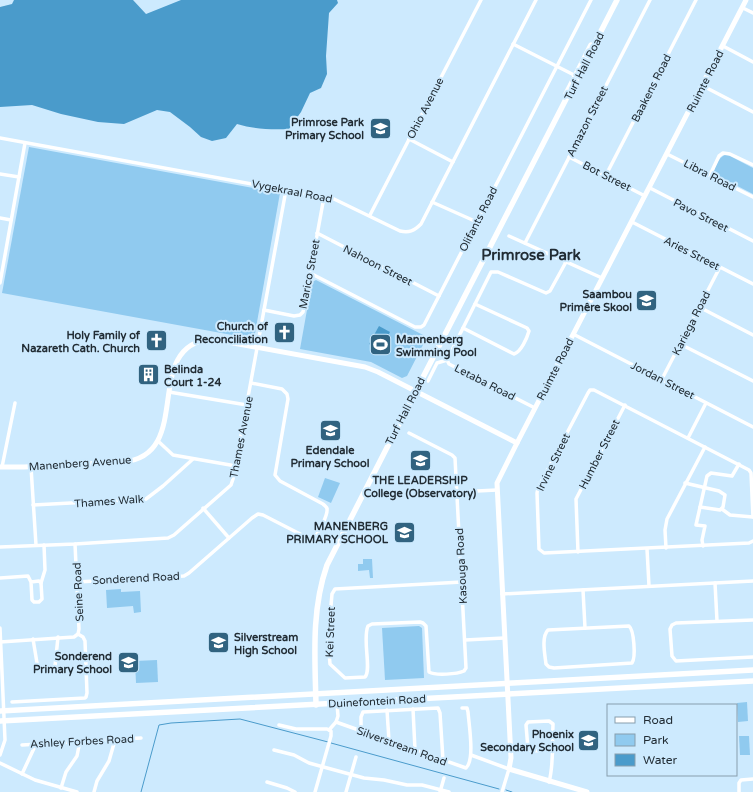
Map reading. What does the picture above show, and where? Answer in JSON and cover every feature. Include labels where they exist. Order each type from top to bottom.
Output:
[{"type":"main road","name":"Turf Hall Road","points":[[316,705],[315,623],[324,575],[332,555],[549,131],[614,0]]},
{"type":"main road","name":"Turf Hall Road","points":[[576,77],[617,0]]},
{"type":"main road","name":"Duinefontein Road","points":[[2,711],[753,670]]},
{"type":"main road","name":"Duinefontein Road","points":[[2,721],[753,681]]},
{"type":"street","name":"Ohio Avenue","points":[[370,215],[481,0]]},
{"type":"street","name":"Vygekraal Road","points":[[0,138],[338,200],[400,231],[411,232],[421,224],[536,0]]},
{"type":"street","name":"Olifants Road","points":[[310,273],[418,328],[421,327],[425,323],[591,0]]},
{"type":"street","name":"Amazon Street","points":[[525,243],[650,0]]},
{"type":"street","name":"Baakens Road","points":[[606,175],[696,0]]},
{"type":"street","name":"Ruimte Road","points":[[509,769],[511,758],[497,490],[498,479],[746,0]]},
{"type":"street","points":[[743,8],[753,13]]},
{"type":"street","points":[[513,44],[576,77]]},
{"type":"street","points":[[723,46],[753,62]]},
{"type":"street","points":[[702,86],[753,112]]},
{"type":"street","points":[[409,140],[453,162]]},
{"type":"street","points":[[0,280],[25,143]]},
{"type":"street","points":[[710,175],[718,158],[723,153],[730,154],[753,165]]},
{"type":"street","name":"Libra Road","points":[[667,154],[753,197]]},
{"type":"street","name":"Bot Street","points":[[569,157],[645,196]]},
{"type":"street","points":[[0,174],[19,177]]},
{"type":"street","name":"Pavo Street","points":[[650,188],[753,242]]},
{"type":"street","name":"Thames Avenue","points":[[0,547],[168,538],[174,535],[231,485],[236,466],[286,190]]},
{"type":"street","name":"Marico Street","points":[[264,310],[294,316],[301,314],[304,308],[324,197]]},
{"type":"street","points":[[432,202],[477,222]]},
{"type":"street","points":[[0,218],[11,220]]},
{"type":"street","name":"Aries Street","points":[[632,222],[753,284]]},
{"type":"street","name":"Nahoon Street","points":[[317,233],[439,296]]},
{"type":"street","points":[[509,236],[602,278]]},
{"type":"street","name":"Letaba Road","points":[[535,408],[449,364],[447,360],[489,274],[492,272],[498,272],[546,294],[550,291],[566,262]]},
{"type":"street","name":"Kariega Road","points":[[662,379],[720,267]]},
{"type":"street","points":[[463,328],[514,354],[518,352],[528,336],[527,328],[475,304]]},
{"type":"street","points":[[699,307],[753,335]]},
{"type":"street","name":"Jordan Street","points":[[573,334],[753,427]]},
{"type":"street","points":[[236,466],[173,454],[158,441],[162,430],[176,361],[184,351],[196,343],[204,340],[214,339],[361,366],[378,372],[516,443]]},
{"type":"street","points":[[680,344],[753,381]]},
{"type":"street","points":[[428,381],[437,363],[447,360]]},
{"type":"street","name":"Sonderend Road","points":[[77,582],[184,576],[189,574],[258,514],[265,516],[306,537],[312,538],[317,534],[328,511],[324,504],[280,481],[276,477],[275,470],[288,399],[287,394],[282,389],[251,383]]},
{"type":"street","name":"Irvine Street","points":[[753,517],[751,473],[749,470],[595,390],[589,391],[538,488],[537,493],[540,550],[547,554],[703,546],[749,543],[753,541]]},
{"type":"street","points":[[169,392],[247,406]]},
{"type":"street","points":[[1,467],[15,403]]},
{"type":"street","points":[[688,438],[706,403]]},
{"type":"street","name":"Humber Street","points":[[578,552],[576,499],[625,406]]},
{"type":"street","name":"Kasouga Road","points":[[409,433],[453,456],[455,460],[465,640],[466,665],[464,671]]},
{"type":"street","name":"Manenberg Avenue","points":[[1,467],[31,467],[134,460],[147,453],[158,441]]},
{"type":"street","points":[[666,548],[664,535],[666,523],[685,483],[705,447]]},
{"type":"street","name":"Thames Walk","points":[[33,505],[146,499],[193,459]]},
{"type":"street","points":[[703,546],[702,540],[705,526],[696,524],[707,477],[710,473],[732,476],[739,464]]},
{"type":"street","points":[[31,467],[36,545]]},
{"type":"street","points":[[685,483],[719,491],[725,498],[722,510]]},
{"type":"street","points":[[457,492],[497,490]]},
{"type":"street","points":[[700,507],[722,510],[726,514],[731,515],[753,517]]},
{"type":"street","points":[[203,508],[230,538]]},
{"type":"street","name":"Seine Road","points":[[0,642],[74,636],[78,634],[75,544]]},
{"type":"street","points":[[0,578],[29,577],[31,598],[34,602],[39,602],[42,599],[41,583],[45,570],[44,545]]},
{"type":"street","points":[[647,548],[649,586]]},
{"type":"street","points":[[30,582],[39,581],[41,583]]},
{"type":"street","points":[[502,594],[753,581]]},
{"type":"street","name":"Kei Street","points":[[462,582],[335,589],[332,594],[328,640],[329,661],[331,666],[345,678],[364,678],[368,673],[366,642],[368,626],[372,624],[422,622],[425,624],[426,628],[429,672],[435,674],[460,673],[464,671]]},
{"type":"street","points":[[715,583],[718,621]]},
{"type":"street","points":[[583,590],[585,628]]},
{"type":"street","points":[[753,620],[676,623],[672,625],[670,629],[672,658],[678,661],[753,657]]},
{"type":"street","points":[[631,627],[633,661],[628,664],[554,668],[547,666],[544,637],[546,632],[550,630],[585,628],[631,627]]},
{"type":"street","points":[[0,628],[2,721],[5,742],[0,755]]},
{"type":"street","points":[[12,702],[86,697],[85,641],[83,637],[78,634]]},
{"type":"street","points":[[33,639],[38,669],[42,671],[52,670],[55,666],[58,637]]},
{"type":"street","points":[[465,640],[504,638]]},
{"type":"street","points":[[329,730],[336,722],[338,716],[337,704]]},
{"type":"street","points":[[361,731],[363,712],[436,707],[439,709],[443,760]]},
{"type":"street","points":[[462,708],[467,708],[468,712],[471,755],[549,782],[587,792]]},
{"type":"street","points":[[413,709],[415,750]]},
{"type":"street","points":[[387,710],[389,741]]},
{"type":"street","name":"Silverstream Road","points":[[336,722],[466,768],[470,763],[471,755]]},
{"type":"street","points":[[549,782],[552,750],[552,722],[527,723],[528,749],[531,751],[552,750]]},
{"type":"street","points":[[279,725],[296,729],[329,730]]},
{"type":"street","points":[[315,792],[330,739],[331,733],[329,730]]},
{"type":"street","name":"Ashley Forbes Road","points":[[22,745],[141,738]]},
{"type":"street","points":[[94,792],[97,781],[109,761],[115,740]]},
{"type":"street","points":[[61,788],[66,772],[77,756],[80,742]]},
{"type":"street","points":[[22,774],[36,744]]},
{"type":"street","points":[[274,750],[294,756],[309,763],[350,775],[407,785],[426,785],[440,791],[450,792]]},
{"type":"street","points":[[346,792],[356,757]]},
{"type":"street","points":[[0,763],[35,780],[77,792]]},
{"type":"street","points":[[502,792],[509,769]]},
{"type":"street","points":[[440,791],[444,778]]},
{"type":"street","points":[[739,792],[739,783],[741,780],[753,779]]},
{"type":"street","points":[[267,782],[295,792]]},
{"type":"green space","points":[[29,147],[280,193],[254,339],[2,293]]},
{"type":"green space","points":[[725,155],[728,155],[753,168],[753,194],[714,174],[714,169],[717,163]]},
{"type":"green space","points":[[316,280],[427,337],[407,376],[402,378],[371,362],[300,349],[312,282]]},
{"type":"green space","points":[[325,478],[340,483],[331,503],[318,497]]},
{"type":"green space","points":[[363,559],[372,559],[373,578],[370,578],[369,570],[358,571],[358,564],[363,564]]},
{"type":"green space","points":[[121,589],[121,592],[140,591],[141,612],[134,613],[133,606],[107,608],[106,590]]},
{"type":"green space","points":[[419,626],[422,628],[424,678],[385,680],[382,628]]},
{"type":"green space","points":[[157,660],[158,682],[136,683],[135,661]]},
{"type":"green space","points":[[747,702],[748,721],[738,722],[737,703]]},
{"type":"green space","points":[[739,736],[749,736],[750,755],[740,755]]},
{"type":"water","points":[[14,0],[133,0],[146,14],[181,0],[337,0],[338,3],[329,13],[326,56],[327,74],[321,88],[310,93],[301,112],[289,129],[263,129],[237,124],[226,138],[212,141],[201,137],[170,112],[157,110],[124,124],[98,122],[61,114],[32,105],[0,107],[0,7],[12,4]]},
{"type":"water","points":[[379,326],[390,332],[380,350],[369,344]]},
{"type":"waterway","points":[[141,792],[159,725],[240,719],[328,742]]},
{"type":"waterway","points":[[331,743],[499,789]]},
{"type":"waterway","points":[[506,790],[512,792]]},
{"type":"place","name":"Primrose Park Primary School","points":[[380,128]]},
{"type":"place","name":"Saambou Primêre Skool","points":[[647,300]]},
{"type":"place","name":"Church of Reconciliation","points":[[284,332]]},
{"type":"place","name":"Holy Family of Nazareth Cath. Church","points":[[156,341]]},
{"type":"place","name":"Mannenberg Swimming Pool","points":[[381,345]]},
{"type":"place","name":"Belinda Court 1-24","points":[[148,375]]},
{"type":"place","name":"Edendale Primary School","points":[[330,430]]},
{"type":"place","name":"THE LEADERSHIP College (Observatory)","points":[[420,460]]},
{"type":"place","name":"MANENBERG PRIMARY SCHOOL","points":[[404,532]]},
{"type":"place","name":"Silverstream High School","points":[[219,643]]},
{"type":"place","name":"Sonderend Primary School","points":[[128,662]]},
{"type":"place","name":"Phoenix Secondary School","points":[[589,740]]},
{"type":"district","name":"Primrose Park","points":[[531,255]]}]
